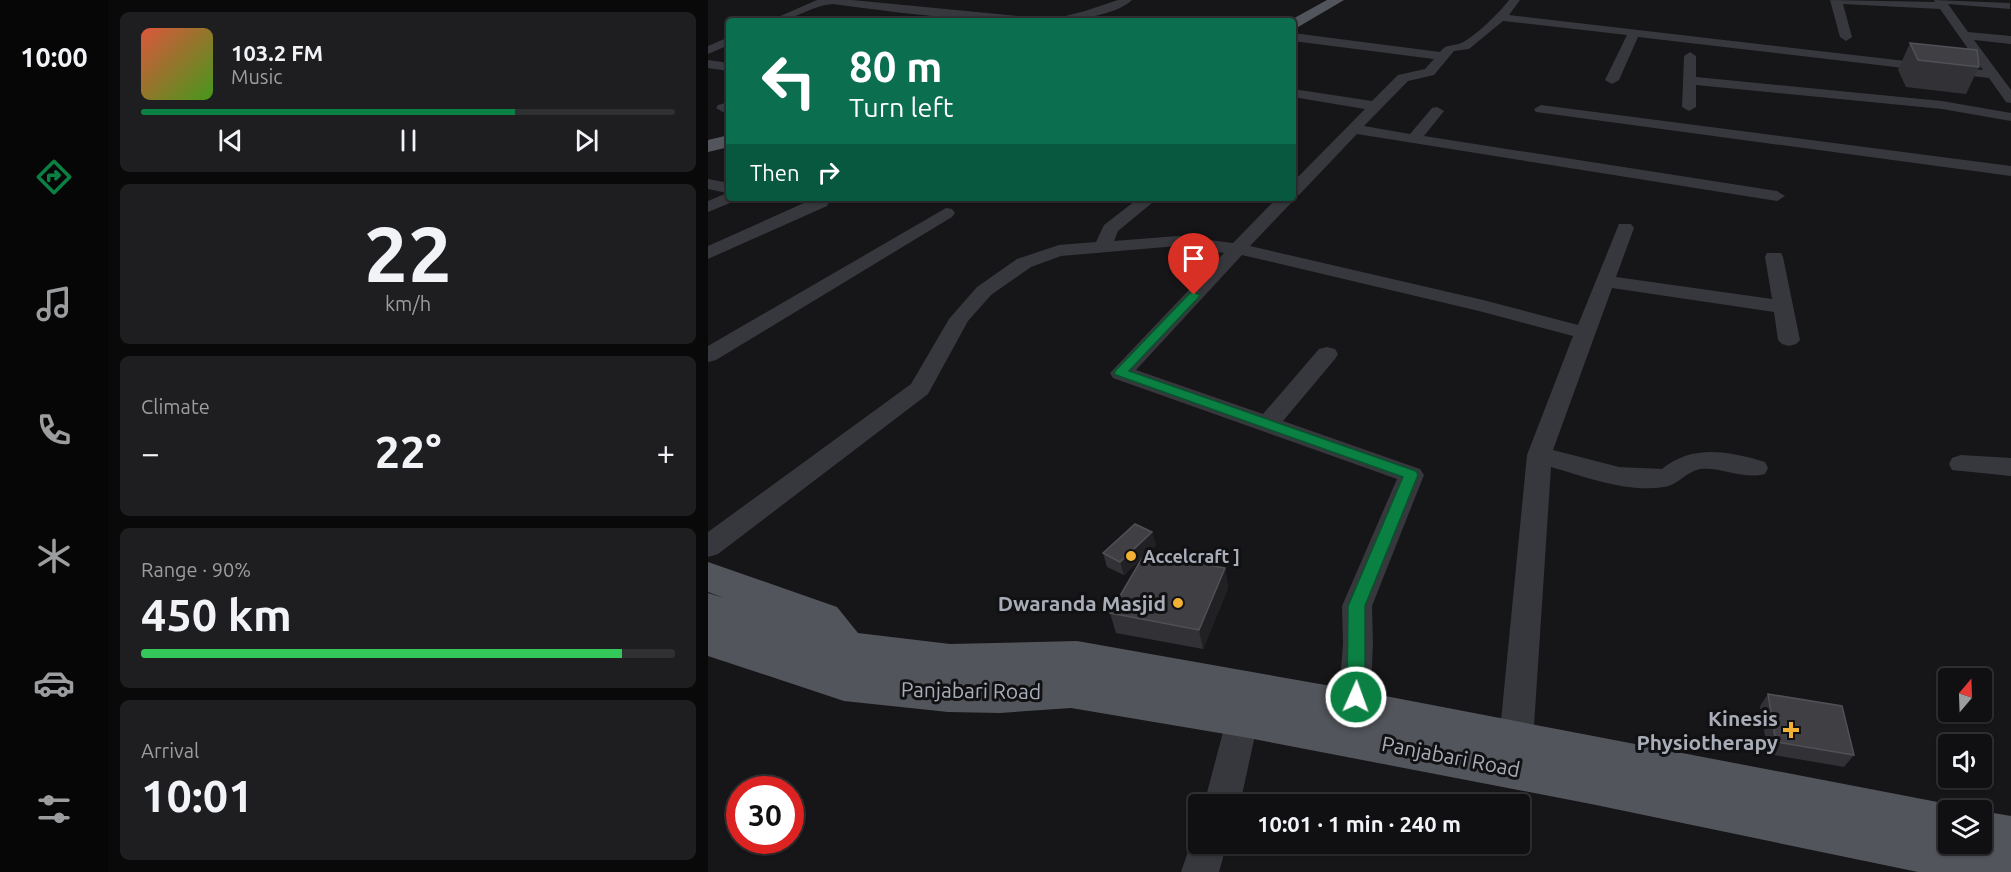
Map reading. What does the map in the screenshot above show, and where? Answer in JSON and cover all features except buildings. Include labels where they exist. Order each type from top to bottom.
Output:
[{"type":"main road","points":[[1286,18],[1319,0]]},
{"type":"main road","points":[[1296,24],[1337,0]]},
{"type":"main road","points":[[708,139],[726,135]]},
{"type":"main road","points":[[708,146],[726,142]]},
{"type":"main road","points":[[708,577],[823,618],[832,662]]},
{"type":"main road","points":[[708,609],[753,624],[832,662]]},
{"type":"main road","points":[[708,639],[832,662]]},
{"type":"main road","name":"Panjabari Road","points":[[832,662],[950,662],[1077,658],[1354,709],[1938,826]]},
{"type":"main road","name":"Panjabari Road","points":[[832,662],[856,684],[948,693],[1000,694],[1071,689],[1243,717],[1591,783],[2011,867]]},
{"type":"main road","points":[[1992,836],[2011,840]]},
{"type":"street","points":[[895,9],[914,0]]},
{"type":"street","points":[[1066,18],[1108,9],[1127,0]]},
{"type":"street","points":[[1296,188],[1404,78],[1429,72],[1450,48],[1465,46],[1501,16],[1515,0]]},
{"type":"street","points":[[1846,37],[1836,0],[1943,4],[2010,11]]},
{"type":"street","points":[[782,18],[824,1],[833,1],[895,9],[1004,18]]},
{"type":"street","points":[[1943,4],[2011,99]]},
{"type":"street","points":[[1501,16],[1991,71],[2011,69]]},
{"type":"street","points":[[1612,80],[1634,32]]},
{"type":"street","points":[[1965,36],[2011,40]]},
{"type":"street","points":[[1296,37],[1442,56]]},
{"type":"street","points":[[708,50],[726,41]]},
{"type":"street","points":[[1689,107],[1690,56]]},
{"type":"street","points":[[708,64],[726,67]]},
{"type":"street","points":[[1688,80],[1942,105],[2011,117]]},
{"type":"street","points":[[1296,93],[1375,106]]},
{"type":"street","points":[[1541,109],[2011,171]]},
{"type":"street","points":[[1414,139],[1437,111]]},
{"type":"street","points":[[1352,129],[1777,196]]},
{"type":"street","points":[[708,184],[726,187]]},
{"type":"street","points":[[708,207],[726,198]]},
{"type":"street","points":[[1103,247],[1110,229],[1145,201]]},
{"type":"street","points":[[1283,201],[1121,373],[1269,423],[1411,475],[1357,606],[1358,643],[1354,709]]},
{"type":"street","points":[[708,253],[821,202]]},
{"type":"street","points":[[708,355],[946,213]]},
{"type":"street","points":[[1516,741],[1539,454],[1625,228]]},
{"type":"street","points":[[708,546],[920,389],[959,319],[984,291],[1024,263],[1059,251],[1178,241],[1238,249],[1471,303],[1585,333]]},
{"type":"street","points":[[1774,257],[1789,340]]},
{"type":"street","points":[[1605,282],[1784,307]]},
{"type":"street","points":[[1269,423],[1327,354]]},
{"type":"street","points":[[1539,454],[1591,469],[1642,478],[1668,478],[1683,465],[1702,459],[1756,468]]},
{"type":"street","points":[[1961,464],[2011,467]]},
{"type":"street","points":[[1224,794],[1243,717]]},
{"type":"street","points":[[1200,872],[1206,854]]},
{"type":"place","name":"Accelcraft ]","points":[[1131,556]]},
{"type":"place","name":"Dwaranda Masjid","points":[[1178,603]]},
{"type":"place","name":"Kinesis Physiotherapy","points":[[1791,730]]},
{"type":"route","points":[[1194,295],[1121,373],[1269,423],[1411,475],[1357,606],[1356,697]]}]
